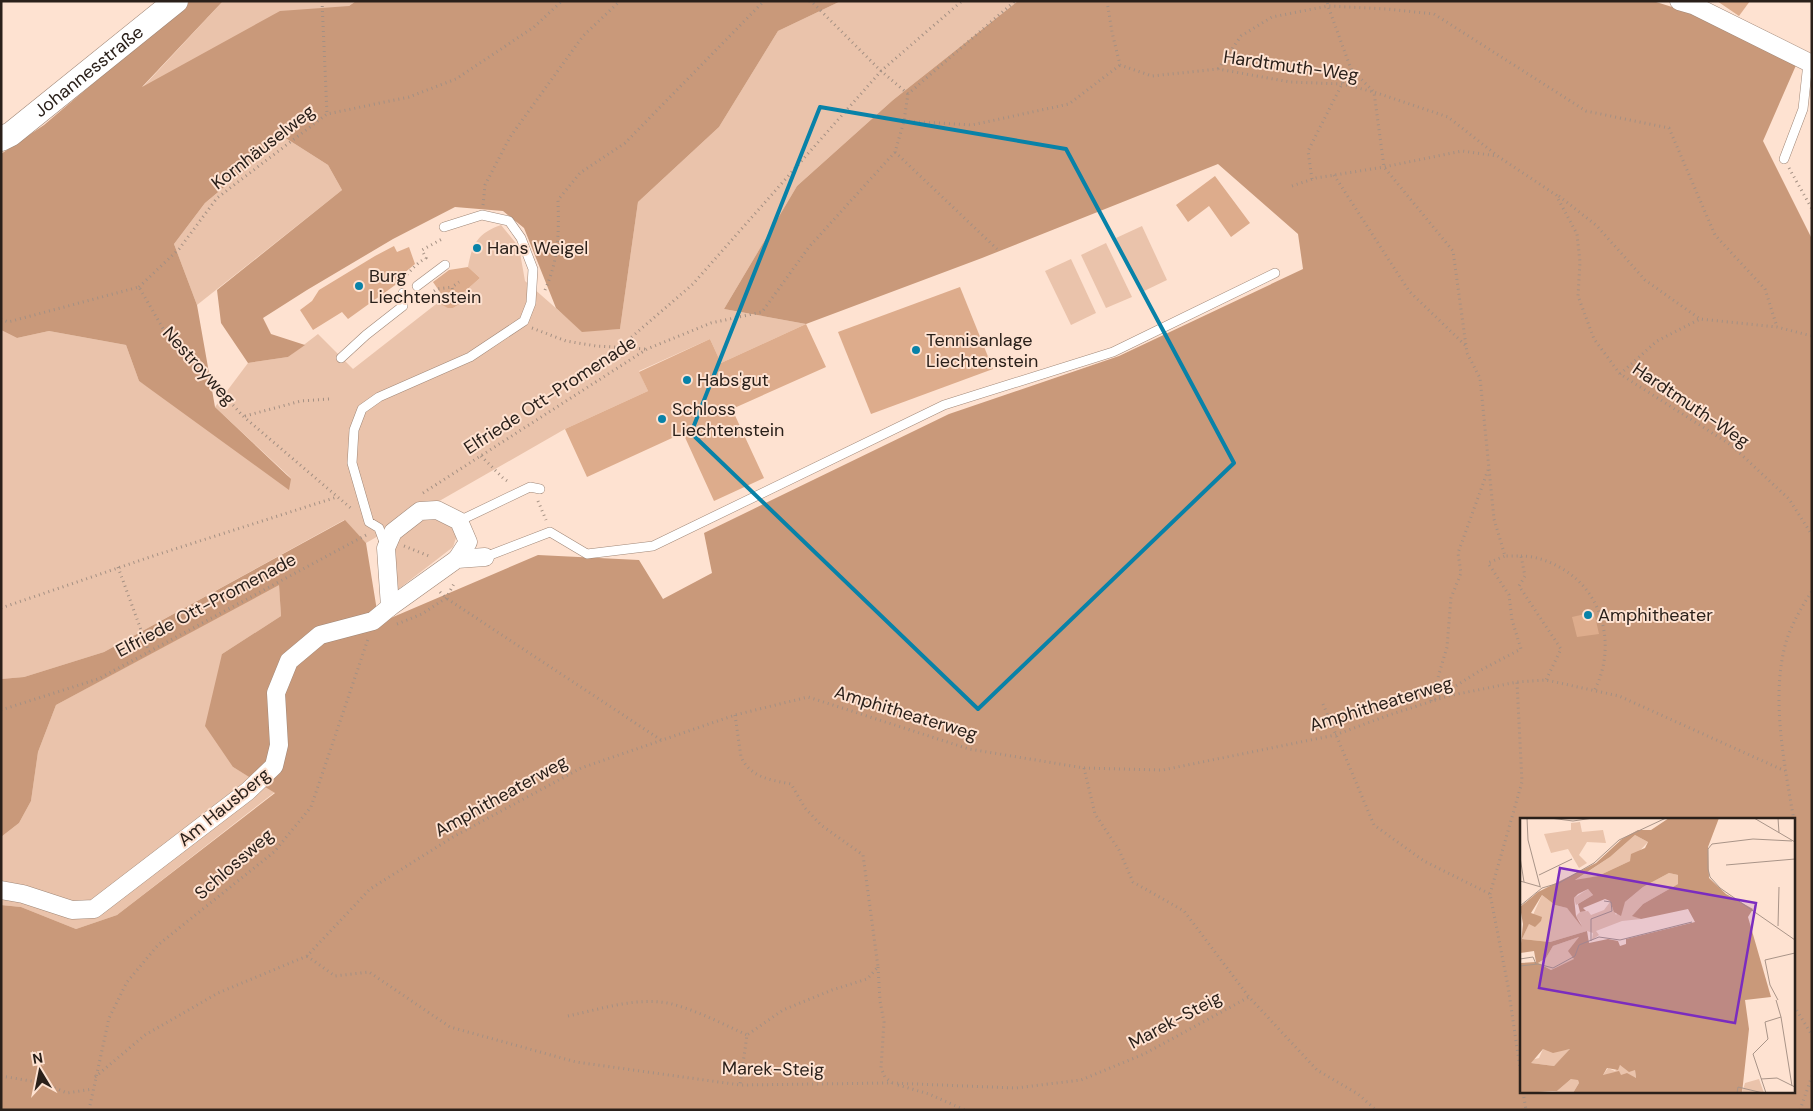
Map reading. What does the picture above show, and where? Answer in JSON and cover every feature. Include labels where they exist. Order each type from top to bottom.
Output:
[{"type":"main road","name":"Johannesstraße","points":[[1,139],[18,128],[176,1]]},
{"type":"street","points":[[1679,1],[1692,5],[1810,64]]},
{"type":"street","points":[[390,607],[385,539],[420,510],[437,510],[459,521],[468,542],[457,559]]},
{"type":"street","points":[[457,559],[485,557]]},
{"type":"street","name":"Am Hausberg","points":[[1,890],[23,894],[72,910],[94,909],[248,791],[274,766],[279,745],[276,692],[289,662],[320,635],[373,621],[457,559]]},
{"type":"lane","points":[[1784,160],[1804,109],[1810,64]]},
{"type":"lane","points":[[385,539],[369,522],[352,463],[354,430],[362,409],[379,397],[470,356],[524,321],[531,303],[533,269],[521,238],[509,221],[482,215],[444,227]]},
{"type":"lane","points":[[417,286],[445,265]]},
{"type":"lane","points":[[485,557],[550,532],[587,554],[653,546],[944,405],[1113,352],[1275,273]]},
{"type":"lane","points":[[341,358],[366,335],[403,306],[403,293]]},
{"type":"lane","points":[[459,521],[530,488],[540,489]]},
{"type":"path","points":[[322,1],[328,114]]},
{"type":"path","name":"Kornhäuselweg","points":[[139,287],[179,249],[217,198],[328,114],[409,97],[456,79],[534,27],[562,1]]},
{"type":"path","points":[[482,215],[484,185],[510,137],[583,36],[620,1]]},
{"type":"path","points":[[531,303],[544,292],[553,271],[559,236],[558,200],[580,173],[625,143],[764,1]]},
{"type":"path","points":[[808,1],[812,2],[881,71],[908,94],[1014,1]]},
{"type":"path","points":[[620,347],[693,284],[881,71],[962,1]]},
{"type":"path","points":[[904,122],[972,125],[1069,104],[1120,65],[1107,1]]},
{"type":"path","points":[[1327,1],[1351,70],[1374,92],[1384,167],[1453,251],[1467,353],[1480,378],[1494,519],[1506,556]]},
{"type":"path","points":[[1218,69],[1241,36],[1272,17],[1328,6],[1434,14],[1586,110],[1670,128],[1715,235],[1765,289],[1777,327]]},
{"type":"path","name":"Hardtmuth-Weg","points":[[1120,65],[1152,76],[1218,69],[1290,82],[1342,84],[1374,92],[1448,117],[1499,156],[1556,194],[1577,234],[1580,262],[1578,296],[1594,340],[1620,374],[1731,444],[1789,499],[1812,535]]},
{"type":"path","points":[[1312,179],[1308,151],[1351,70]]},
{"type":"path","name":"Elfriede Ott-Promenade","points":[[419,496],[647,349],[711,323],[762,312],[809,248],[895,152],[904,122],[908,94]]},
{"type":"path","points":[[1292,186],[1312,179],[1462,151],[1499,156]]},
{"type":"path","points":[[895,152],[997,249]]},
{"type":"path","points":[[1784,160],[1812,209]]},
{"type":"path","points":[[1334,175],[1409,291],[1466,347]]},
{"type":"path","points":[[1556,194],[1597,226],[1645,280],[1700,319],[1777,327],[1812,336]]},
{"type":"path","points":[[400,282],[417,263],[426,258],[422,250],[440,240]]},
{"type":"path","points":[[453,294],[452,288],[459,282]]},
{"type":"path","points":[[1,319],[8,322],[139,287]]},
{"type":"path","name":"Nestroyweg","points":[[139,287],[165,332],[244,417],[369,522]]},
{"type":"path","points":[[1620,374],[1657,341],[1700,319]]},
{"type":"path","points":[[524,321],[533,328],[566,341],[596,346],[647,349]]},
{"type":"path","points":[[244,417],[301,402],[328,399]]},
{"type":"path","points":[[1430,702],[1447,647],[1451,598],[1461,574],[1458,553],[1489,467]]},
{"type":"path","points":[[1,608],[118,567],[337,497]]},
{"type":"path","points":[[385,539],[429,556],[434,564],[428,580],[446,598],[662,740]]},
{"type":"path","name":"Elfriede Ott-Promenade","points":[[1,710],[98,679],[149,652],[385,539]]},
{"type":"path","points":[[1430,702],[1481,670],[1521,649],[1512,620],[1509,595],[1488,563],[1506,556],[1528,556],[1550,562],[1573,575],[1589,592],[1602,615],[1606,646],[1603,665],[1594,691]]},
{"type":"path","points":[[1521,556],[1525,576],[1519,586],[1561,649],[1546,680]]},
{"type":"path","points":[[118,567],[149,652]]},
{"type":"path","points":[[1792,818],[1780,722],[1780,672],[1787,640],[1798,613],[1812,591]]},
{"type":"path","name":"Schlossweg","points":[[89,1110],[109,1018],[127,982],[158,945],[274,852],[311,807],[373,621]]},
{"type":"path","name":"Amphitheaterweg","points":[[95,1077],[145,1035],[218,993],[306,956],[370,889],[453,837],[581,768],[735,715],[808,697],[970,749],[1084,768],[1163,770],[1335,735],[1448,696],[1517,682],[1546,680],[1618,696],[1785,771]]},
{"type":"path","points":[[1517,682],[1522,782],[1490,894],[1508,986],[1520,1068]]},
{"type":"path","points":[[1323,704],[1374,825],[1424,861],[1490,894]]},
{"type":"path","points":[[735,715],[741,757],[751,771],[761,777],[791,784],[805,808],[821,825],[863,855],[884,1022],[881,1068],[885,1078],[891,1083],[929,1094],[965,1110]]},
{"type":"path","points":[[1084,768],[1095,814],[1119,850],[1133,882],[1184,910],[1249,996],[1317,1070],[1358,1094],[1376,1110]]},
{"type":"path","name":"Marek-Steig","points":[[306,956],[335,976],[369,972],[450,1026],[576,1062],[740,1085],[891,1083],[1016,1088],[1080,1080],[1144,1054],[1249,996]]},
{"type":"path","points":[[740,1085],[747,1035],[782,1010],[832,990],[867,979],[878,967]]},
{"type":"path","points":[[568,1016],[646,1002],[671,1004],[706,1016],[747,1035]]},
{"type":"path","points":[[1796,1009],[1812,1035]]},
{"type":"path","points":[[1,1076],[43,1083],[67,1093],[93,1089]]},
{"type":"path","points":[[1800,1110],[1812,1076]]},
{"type":"path","points":[[1523,1094],[1526,1110]]},
{"type":"highlighted area","points":[[820,107],[1066,149],[1234,463],[978,709],[691,433]]},
{"type":"shaded area","points":[[190,1],[223,1],[142,87],[280,11],[349,6],[356,1],[841,1],[778,31],[719,127],[638,202],[620,329],[582,332],[556,308],[524,228],[503,211],[455,207],[393,239],[263,318],[271,334],[305,345],[288,357],[248,363],[221,323],[217,290],[342,190],[328,165],[284,137],[205,203],[174,244],[197,305],[215,407],[291,479],[289,490],[139,381],[126,345],[49,331],[17,338],[1,330],[1,154],[44,125]]},
{"type":"shaded area","points":[[223,1],[356,1],[349,6],[141,89]]},
{"type":"shaded area","points":[[841,1],[1018,1],[893,100],[797,186],[724,309],[806,324],[721,363],[710,339],[639,371],[648,391],[565,429],[366,543],[344,520],[104,652],[24,677],[1,679],[1,330],[17,338],[49,331],[126,345],[139,381],[291,478],[215,407],[248,363],[288,357],[318,334],[353,369],[440,301],[444,306],[453,308],[460,304],[462,294],[480,278],[468,267],[477,240],[493,228],[501,225],[519,247],[525,281],[582,331],[620,329],[638,202],[719,127],[778,31]]},
{"type":"shaded area","points":[[1018,1],[1653,1],[1688,12],[1797,63],[1763,141],[1812,239],[1812,1110],[1,1110],[1,905],[21,907],[76,929],[117,915],[275,793],[233,767],[205,726],[222,654],[281,616],[279,585],[56,705],[38,752],[31,801],[19,823],[1,837],[1,679],[24,677],[104,652],[345,520],[366,543],[379,623],[538,555],[639,560],[663,599],[712,573],[704,533],[949,414],[1119,356],[1303,269],[1298,234],[1218,164],[982,258],[806,324],[724,309],[797,186],[893,100]]},
{"type":"shaded area","points":[[284,137],[328,165],[342,190],[197,305],[174,244],[205,203]]},
{"type":"shaded area","points":[[1142,226],[1167,280],[1142,292],[1116,238]]},
{"type":"shaded area","points":[[1106,243],[1132,297],[1106,308],[1081,255]]},
{"type":"shaded area","points":[[1071,259],[1096,313],[1071,325],[1045,271]]},
{"type":"shaded area","points":[[448,518],[457,535],[453,547],[396,591],[393,554],[398,539],[416,519]]},
{"type":"shaded area","points":[[279,584],[281,616],[222,654],[233,767],[275,792],[117,915],[76,929],[21,907],[1,905],[1,837],[19,823],[31,801],[38,752],[56,705]]},
{"type":"building","points":[[1717,1],[1750,1],[1739,16]]},
{"type":"building","points":[[1215,176],[1250,223],[1231,237],[1209,206],[1188,222],[1176,205]]},
{"type":"building","name":"Burg Liechtenstein","points":[[394,246],[397,252],[409,247],[415,264],[397,279],[398,283],[348,319],[342,312],[313,330],[300,310],[312,301],[319,290]]},
{"type":"building","points":[[468,267],[480,278],[462,294],[460,304],[453,308],[448,308],[438,303],[444,298],[433,282],[449,270]]},
{"type":"building","name":"Tennisanlage Liechtenstein","points":[[960,287],[993,369],[871,414],[838,332]]},
{"type":"building","name":"Schloss Liechtenstein","points":[[806,324],[826,367],[732,409],[764,478],[714,501],[683,433],[587,477],[565,429],[648,391],[639,372],[710,339],[721,363]]},
{"type":"building","points":[[1594,612],[1599,634],[1577,637],[1572,617]]},
{"type":"place","name":"Hans Weigel","points":[[477,248]]},
{"type":"place","name":"Burg Liechtenstein","points":[[359,286]]},
{"type":"place","name":"Tennisanlage Liechtenstein","points":[[916,350]]},
{"type":"place","name":"Habs'gut","points":[[687,380]]},
{"type":"place","name":"Schloss Liechtenstein","points":[[662,419]]},
{"type":"place","name":"Amphitheater","points":[[1588,615]]}]
